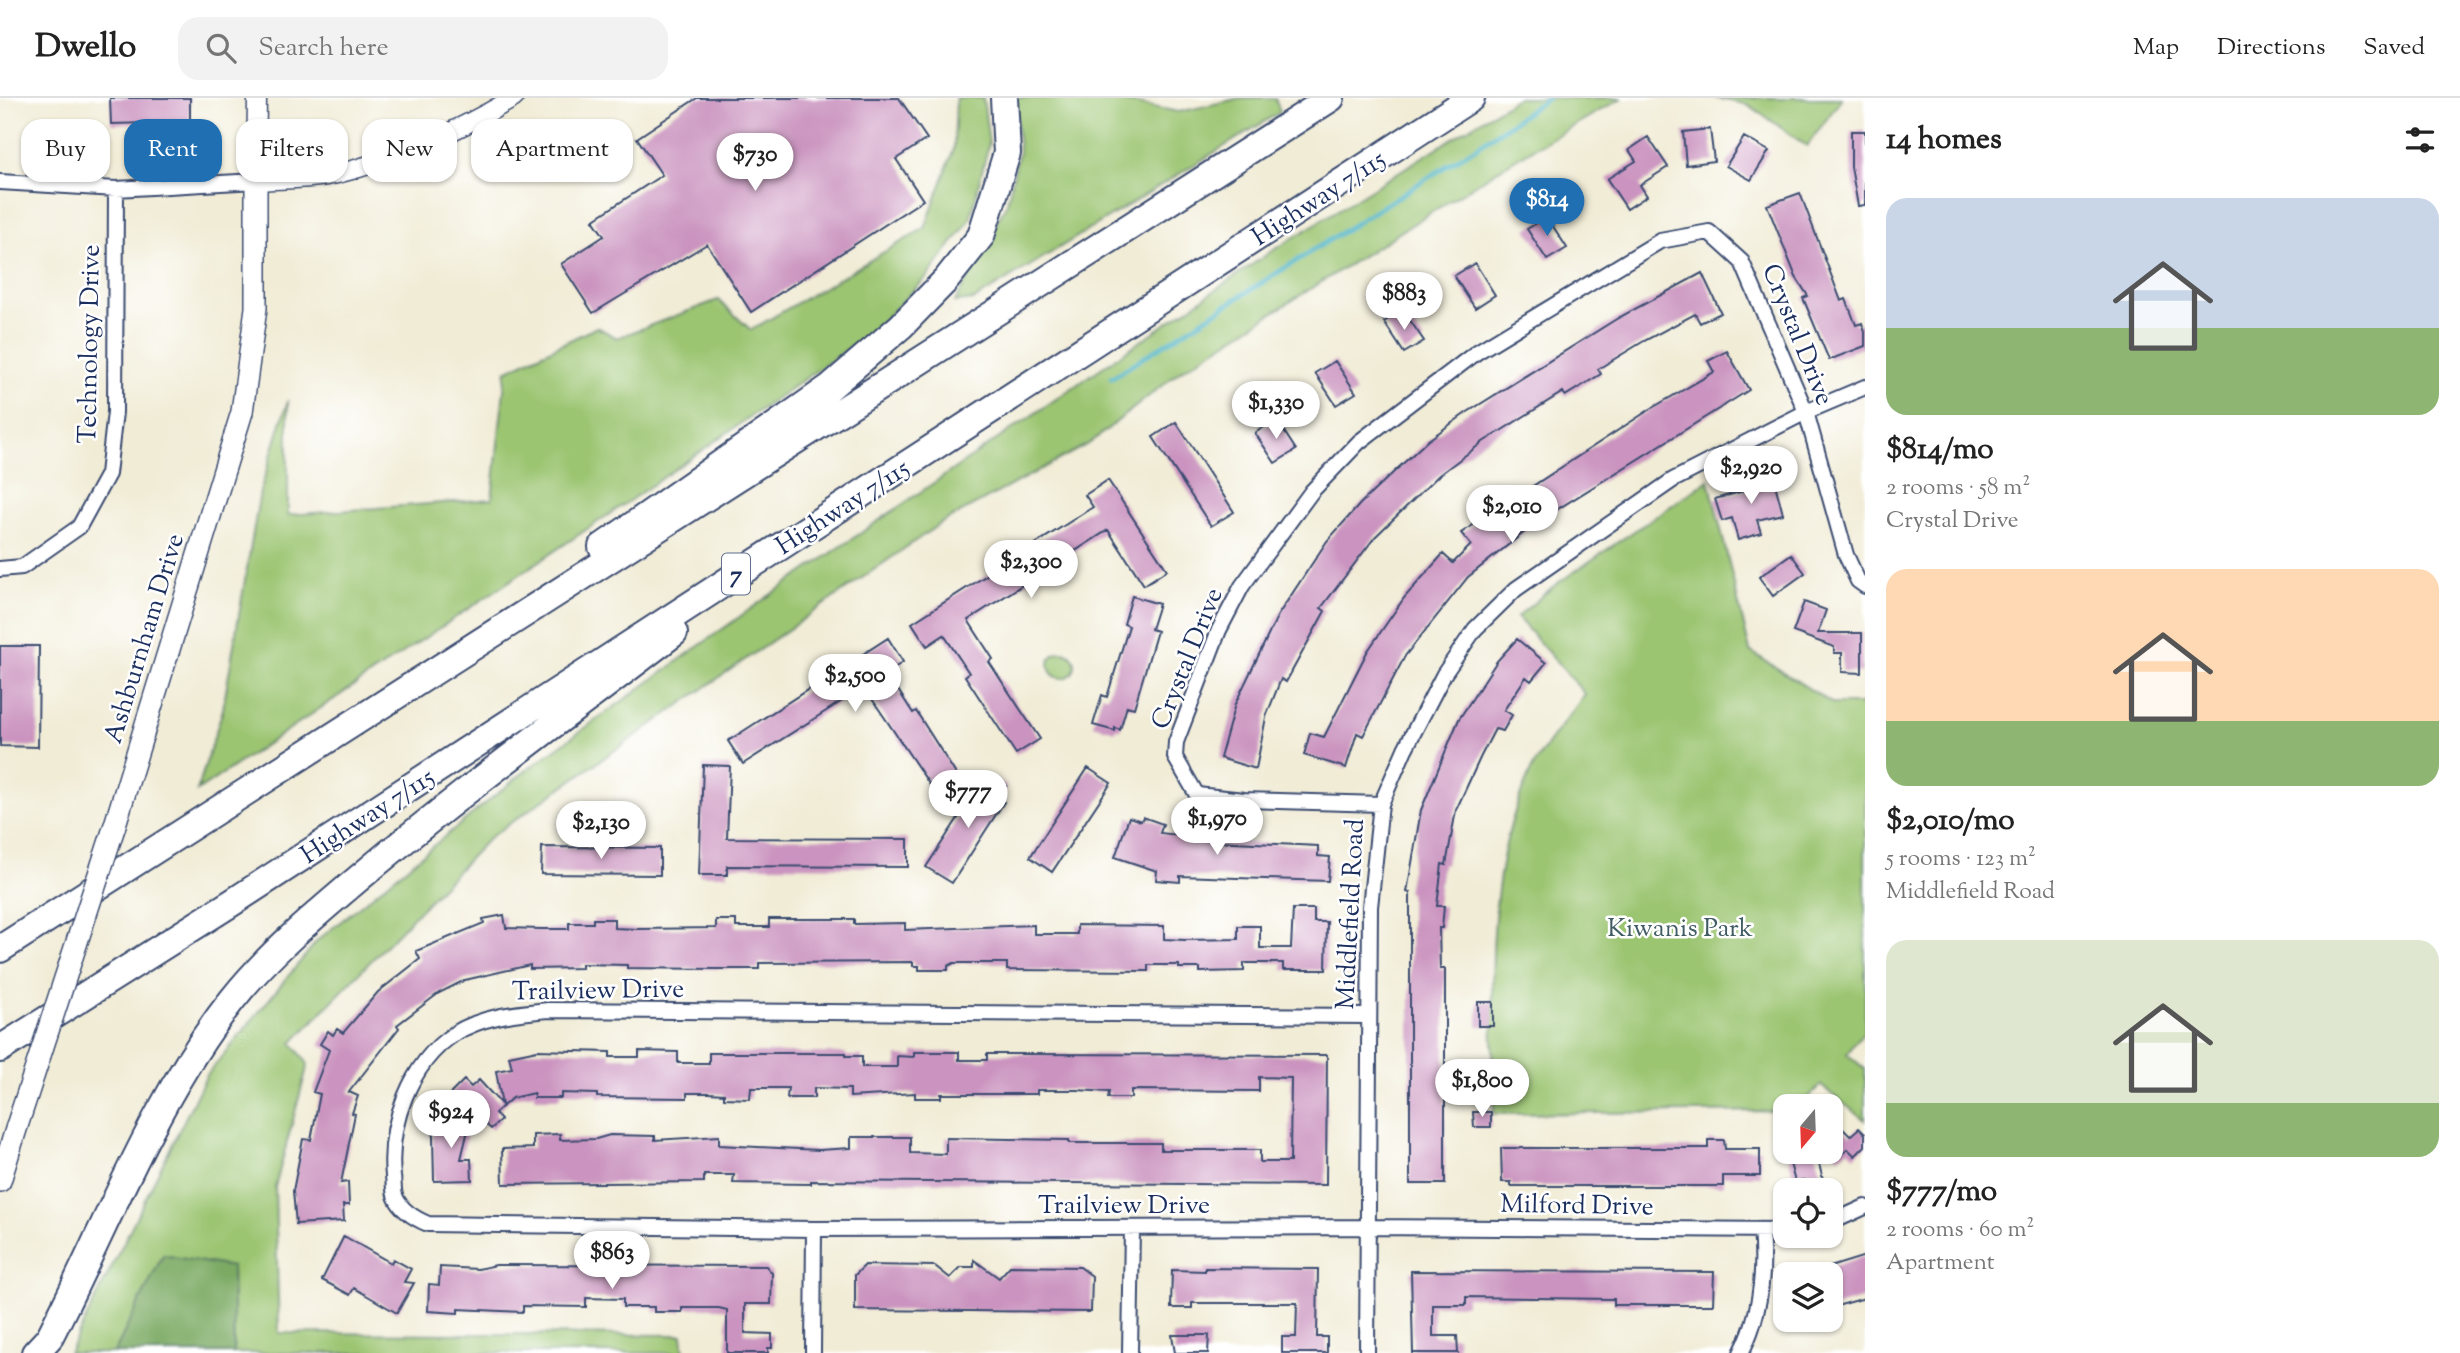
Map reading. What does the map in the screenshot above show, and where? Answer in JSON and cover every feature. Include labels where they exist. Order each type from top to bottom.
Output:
[{"type":"highway","points":[[533,610],[570,570],[667,498],[829,387],[901,326],[946,280],[981,236],[1007,153],[1004,98]]},
{"type":"highway","points":[[0,949],[1331,98]]},
{"type":"highway","name":"Highway 7/115","points":[[0,1049],[256,887],[1471,98]]},
{"type":"highway","points":[[35,1353],[49,1338],[61,1315],[141,1145],[184,1067],[233,998],[315,915],[403,841],[682,627],[834,528],[909,462]]},
{"type":"main road","name":"Ashburnham Drive","points":[[0,1181],[114,828],[242,412],[256,308],[256,182]]},
{"type":"street","name":"Ashburnham Drive","points":[[257,98],[257,119]]},
{"type":"street","points":[[348,171],[386,158],[477,119],[514,98]]},
{"type":"street","points":[[0,182],[116,189],[238,182]]},
{"type":"street","name":"Technology Drive","points":[[0,569],[22,567],[79,527],[108,474],[115,411],[116,189]]},
{"type":"street","name":"Crystal Drive","points":[[1381,804],[1244,800],[1198,795],[1175,757],[1176,742],[1219,630],[1242,586],[1312,491],[1359,442],[1477,352],[1660,242],[1709,232],[1742,262],[1806,412],[1846,555],[1858,581],[1865,586]]},
{"type":"street","name":"Middlefield Road","points":[[1367,1353],[1367,1016],[1370,907],[1381,804],[1405,749],[1444,674],[1475,629],[1516,589],[1673,480],[1806,412],[1865,387]]},
{"type":"street","name":"Trailview Drive","points":[[1367,1016],[525,1012],[501,1015],[454,1034],[419,1068],[400,1111],[391,1156],[395,1197],[412,1217],[428,1224],[814,1228],[1368,1227]]},
{"type":"street","points":[[1843,1217],[1865,1208]]},
{"type":"street","name":"Milford Drive","points":[[1368,1227],[1773,1230]]},
{"type":"street","points":[[813,1353],[814,1228]]},
{"type":"street","points":[[1130,1353],[1132,1229]]},
{"type":"street","points":[[1741,1353],[1752,1333],[1760,1291],[1764,1258],[1761,1230]]},
{"type":"green space","points":[[956,98],[983,98],[989,143],[970,220],[927,277],[869,334],[632,499],[197,791],[223,709],[260,492],[288,400],[288,515],[492,499],[506,371],[597,327],[617,338],[718,300],[751,330],[925,228],[954,148]]},
{"type":"green space","points":[[1015,98],[1107,98],[1179,112],[1241,98],[1275,98],[1280,112],[974,300],[955,302],[1007,203],[1019,152]]},
{"type":"green space","points":[[1517,98],[1622,98],[1519,157],[1179,372],[1090,443],[941,523],[489,838],[292,1043],[308,1064],[275,1187],[279,1333],[682,1335],[684,1353],[234,1353],[232,1267],[163,1255],[114,1353],[69,1353],[206,1076],[318,940],[525,771],[763,600],[1269,253]]},
{"type":"green space","points":[[1715,98],[1842,98],[1807,146],[1749,105]]},
{"type":"green space","name":"Kiwanis Park","points":[[1709,480],[1750,651],[1833,704],[1865,704],[1865,1030],[1847,1054],[1865,1069],[1865,1120],[1843,1103],[1843,1094],[1832,1094],[1820,1085],[1812,1094],[1773,1094],[1773,1111],[1494,1114],[1493,943],[1503,858],[1513,817],[1533,766],[1585,694],[1517,617],[1555,585]]},
{"type":"green space","points":[[1062,652],[1071,656],[1075,665],[1071,674],[1062,678],[1053,674],[1049,665],[1053,656]]},
{"type":"green space","points":[[163,1255],[232,1267],[234,1353],[114,1353]]},
{"type":"building","points":[[110,98],[190,98],[190,119],[124,119],[124,124],[111,124]]},
{"type":"building","points":[[697,98],[899,98],[927,139],[896,159],[923,200],[751,312],[707,244],[593,313],[561,264],[604,236],[593,220],[662,175],[637,138]]},
{"type":"building","points":[[1710,129],[1714,161],[1686,165],[1683,132]]},
{"type":"building","points":[[1851,131],[1865,131],[1865,205],[1858,206],[1851,167]]},
{"type":"building","points":[[1648,137],[1668,167],[1640,185],[1647,196],[1627,209],[1607,179],[1636,161],[1629,150]]},
{"type":"building","points":[[1744,137],[1769,151],[1751,180],[1726,166]]},
{"type":"building","points":[[1800,193],[1841,301],[1846,299],[1856,325],[1862,323],[1865,332],[1865,346],[1829,360],[1803,298],[1808,296],[1796,277],[1767,205]]},
{"type":"building","points":[[1547,217],[1567,248],[1547,260],[1527,229]]},
{"type":"building","points":[[1475,263],[1495,295],[1475,308],[1454,276]]},
{"type":"building","points":[[1702,273],[1721,313],[1700,323],[1695,314],[1644,341],[1598,369],[1601,374],[1565,396],[1563,392],[1483,442],[1439,475],[1375,537],[1321,608],[1325,611],[1286,682],[1281,679],[1266,717],[1256,769],[1220,758],[1235,704],[1278,615],[1327,541],[1361,503],[1427,441],[1466,413],[1618,318]]},
{"type":"building","points":[[1403,310],[1424,341],[1404,353],[1384,322]]},
{"type":"building","points":[[1727,351],[1749,390],[1537,522],[1468,577],[1405,656],[1363,736],[1357,733],[1346,768],[1304,755],[1310,733],[1324,737],[1367,652],[1404,598],[1443,554],[1453,563],[1471,545],[1461,533],[1652,408],[1714,372],[1708,361]]},
{"type":"building","points":[[1335,361],[1356,393],[1336,405],[1315,373]]},
{"type":"building","points":[[1276,419],[1296,450],[1275,463],[1255,433]]},
{"type":"building","points":[[1176,422],[1234,512],[1211,526],[1153,437]]},
{"type":"building","points":[[1772,473],[1783,514],[1757,520],[1761,533],[1738,540],[1732,518],[1722,521],[1715,499],[1754,488],[1751,479]]},
{"type":"building","points":[[1108,480],[1167,570],[1144,585],[1108,530],[968,620],[993,659],[989,662],[1040,739],[1016,754],[965,676],[969,673],[944,635],[927,646],[912,623],[1093,507],[1085,495]]},
{"type":"building","points":[[1791,554],[1805,573],[1773,596],[1759,577]]},
{"type":"building","points":[[1132,596],[1159,604],[1151,629],[1157,631],[1134,708],[1127,706],[1120,730],[1115,728],[1115,731],[1093,725],[1102,695],[1107,697],[1129,626],[1124,624]]},
{"type":"building","points":[[1804,602],[1826,610],[1818,633],[1862,633],[1862,673],[1842,672],[1842,653],[1834,653],[1834,647],[1793,632]]},
{"type":"building","points":[[888,638],[903,662],[887,673],[913,713],[916,711],[959,779],[936,794],[864,687],[743,764],[728,741]]},
{"type":"building","points":[[1517,639],[1546,663],[1531,681],[1526,677],[1504,710],[1512,715],[1503,731],[1495,729],[1481,756],[1456,810],[1446,865],[1442,864],[1437,906],[1444,906],[1442,928],[1439,928],[1440,969],[1445,969],[1445,1184],[1410,1184],[1410,893],[1407,892],[1421,810],[1459,719],[1497,661]]},
{"type":"building","points":[[0,646],[39,646],[38,747],[0,746]]},
{"type":"building","points":[[703,765],[730,766],[727,838],[908,839],[908,867],[727,866],[727,875],[699,875]]},
{"type":"building","points":[[1088,768],[1111,783],[1052,872],[1030,857]]},
{"type":"building","points":[[987,774],[1006,786],[998,798],[1004,802],[952,883],[926,867]]},
{"type":"building","points":[[1129,817],[1141,821],[1143,817],[1163,824],[1160,833],[1195,837],[1194,840],[1318,846],[1318,856],[1330,857],[1328,881],[1180,876],[1180,882],[1156,880],[1157,871],[1115,857]]},
{"type":"building","points":[[542,847],[660,848],[660,875],[541,874]]},
{"type":"building","points":[[1293,909],[1314,909],[1314,922],[1327,922],[1326,970],[1283,970],[1283,963],[1244,963],[1244,971],[1200,972],[1200,968],[1179,968],[1179,965],[1148,965],[1148,971],[1007,970],[1007,963],[954,963],[948,966],[948,970],[919,970],[919,966],[913,966],[913,962],[759,963],[759,969],[627,968],[627,965],[582,964],[582,968],[530,969],[530,965],[465,980],[439,993],[397,1025],[399,1028],[349,1092],[358,1096],[352,1113],[355,1114],[341,1183],[348,1182],[349,1205],[343,1205],[344,1221],[296,1224],[293,1191],[303,1139],[311,1140],[320,1094],[313,1092],[329,1050],[320,1044],[328,1031],[333,1035],[337,1029],[343,1033],[378,992],[420,959],[416,951],[484,923],[483,919],[504,915],[506,928],[541,929],[569,929],[569,923],[593,923],[593,919],[614,919],[614,928],[638,929],[716,928],[716,920],[736,920],[736,927],[769,927],[769,919],[854,919],[854,924],[905,923],[905,930],[1034,925],[1034,934],[1077,934],[1077,925],[1164,926],[1164,939],[1185,940],[1238,939],[1238,926],[1260,926],[1260,948],[1291,948]]},
{"type":"building","points":[[1478,1002],[1493,1002],[1493,1026],[1478,1026]]},
{"type":"building","points":[[537,1050],[610,1052],[610,1057],[639,1057],[639,1051],[678,1052],[678,1063],[709,1063],[709,1053],[846,1053],[846,1056],[862,1056],[862,1067],[897,1067],[897,1056],[914,1057],[914,1052],[959,1052],[959,1060],[987,1060],[987,1054],[1327,1055],[1326,1185],[811,1181],[811,1184],[733,1183],[734,1175],[704,1175],[704,1182],[503,1184],[502,1149],[533,1148],[533,1135],[560,1134],[560,1140],[596,1139],[610,1135],[655,1136],[655,1140],[719,1136],[719,1145],[819,1150],[851,1148],[851,1137],[910,1137],[910,1153],[946,1154],[946,1138],[1069,1140],[1069,1143],[1161,1143],[1161,1150],[1260,1150],[1260,1162],[1290,1162],[1291,1078],[1259,1077],[1259,1091],[1131,1090],[1131,1098],[1108,1098],[1109,1092],[1077,1090],[1037,1090],[1037,1094],[941,1094],[941,1098],[915,1098],[915,1093],[850,1097],[850,1089],[814,1088],[814,1098],[787,1098],[788,1088],[751,1088],[750,1099],[724,1098],[724,1094],[709,1093],[687,1093],[687,1098],[597,1097],[597,1094],[561,1093],[561,1098],[534,1098],[534,1093],[512,1098],[495,1113],[501,1120],[491,1129],[473,1113],[472,1117],[450,1094],[464,1080],[471,1087],[479,1080],[502,1105],[496,1071],[512,1068],[509,1056]]},
{"type":"building","points":[[1473,1112],[1491,1112],[1491,1127],[1474,1127]]},
{"type":"building","points":[[439,1114],[470,1122],[461,1159],[471,1159],[472,1180],[434,1181],[433,1137]]},
{"type":"building","points":[[1859,1128],[1865,1134],[1865,1146],[1855,1156],[1848,1149],[1843,1153],[1843,1129],[1850,1136]]},
{"type":"building","points":[[1708,1140],[1724,1140],[1725,1149],[1760,1149],[1760,1176],[1723,1176],[1723,1186],[1511,1186],[1511,1182],[1502,1182],[1501,1148],[1708,1148]]},
{"type":"building","points":[[1790,1164],[1819,1164],[1822,1178],[1794,1178]]},
{"type":"building","points":[[344,1236],[391,1263],[393,1259],[411,1269],[404,1282],[414,1283],[397,1313],[354,1288],[350,1295],[322,1280]]},
{"type":"building","points":[[1865,1256],[1865,1298],[1843,1304],[1843,1263]]},
{"type":"building","points":[[974,1260],[999,1278],[1010,1266],[1080,1267],[1092,1276],[1091,1312],[855,1310],[855,1275],[865,1265],[935,1266],[950,1278],[961,1267],[974,1267]]},
{"type":"building","points":[[496,1265],[766,1266],[772,1273],[771,1304],[745,1304],[745,1333],[772,1334],[772,1348],[768,1348],[768,1353],[727,1353],[727,1310],[719,1308],[682,1308],[682,1312],[654,1312],[654,1307],[623,1307],[623,1299],[586,1298],[586,1307],[523,1306],[523,1312],[458,1309],[458,1313],[428,1311],[429,1284],[439,1285],[440,1267],[478,1269]]},
{"type":"building","points":[[1205,1268],[1318,1269],[1317,1337],[1327,1337],[1327,1353],[1282,1353],[1282,1337],[1296,1337],[1297,1303],[1192,1303],[1192,1308],[1171,1308],[1172,1270],[1205,1271]]},
{"type":"building","points":[[1411,1271],[1714,1272],[1713,1305],[1614,1305],[1614,1299],[1466,1297],[1466,1305],[1433,1305],[1433,1336],[1457,1336],[1458,1353],[1413,1353]]},
{"type":"building","points":[[1172,1335],[1209,1335],[1208,1353],[1175,1353]]},
{"type":"waterway","points":[[1111,378],[1475,148],[1548,98]]}]
